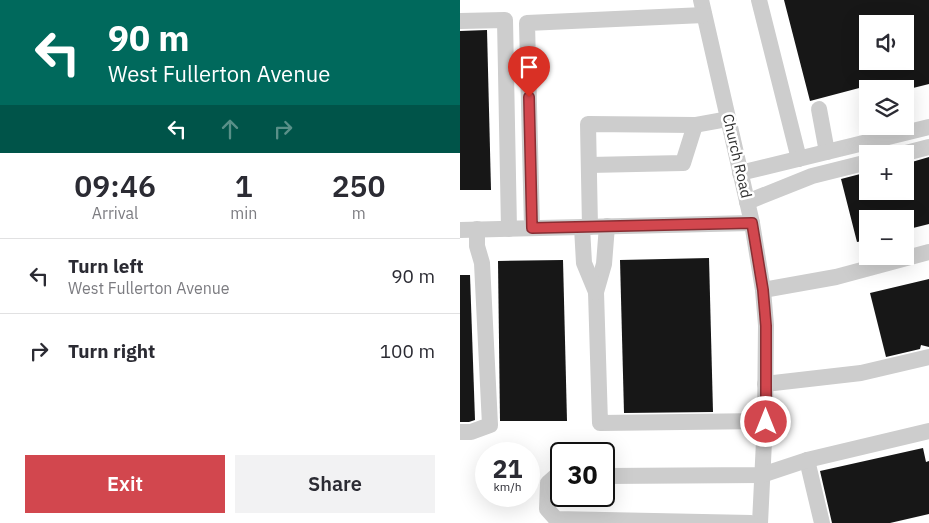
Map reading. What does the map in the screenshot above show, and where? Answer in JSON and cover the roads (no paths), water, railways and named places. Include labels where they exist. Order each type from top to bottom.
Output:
[{"type":"street","points":[[759,0],[799,159]]},
{"type":"street","points":[[532,228],[527,22],[702,7]]},
{"type":"street","name":"Church Road","points":[[702,7],[752,223],[763,290],[766,422],[760,523]]},
{"type":"street","points":[[460,21],[506,20],[509,229]]},
{"type":"street","points":[[819,109],[827,152]]},
{"type":"street","points":[[596,292],[584,264],[589,165],[588,124],[695,125],[728,119]]},
{"type":"street","points":[[589,165],[683,163],[695,125]]},
{"type":"street","points":[[740,173],[929,127]]},
{"type":"street","points":[[914,151],[929,147]]},
{"type":"street","points":[[747,202],[812,176],[859,164]]},
{"type":"street","points":[[460,230],[752,223]]},
{"type":"street","points":[[607,226],[604,264],[596,292],[600,423],[766,422]]},
{"type":"street","points":[[460,432],[470,432],[490,425],[482,263],[478,246],[478,229]]},
{"type":"street","points":[[763,290],[836,277],[929,252]]},
{"type":"street","points":[[765,384],[861,373],[929,357]]},
{"type":"street","points":[[615,476],[762,475],[807,460],[929,431]]},
{"type":"street","points":[[807,460],[822,523]]},
{"type":"street","points":[[550,481],[548,483],[547,509],[556,519],[751,523]]}]
